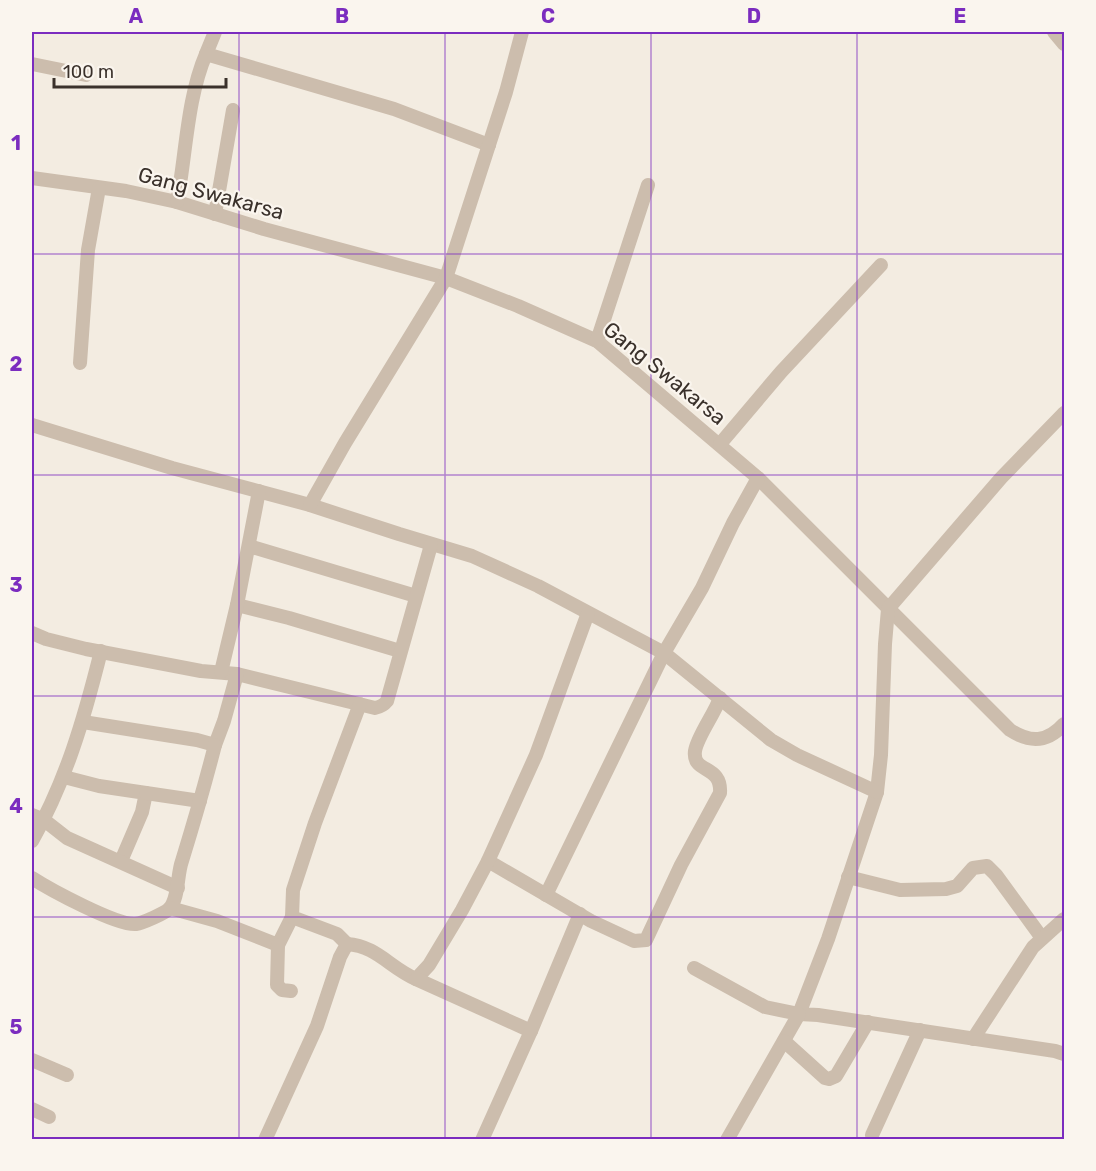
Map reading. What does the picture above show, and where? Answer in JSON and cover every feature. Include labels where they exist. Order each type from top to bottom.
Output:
[{"type":"street","points":[[177,202],[196,88],[201,67],[215,32]]},
{"type":"street","points":[[310,505],[345,443],[446,278],[489,145],[522,32]]},
{"type":"street","points":[[207,54],[394,109],[489,145]]},
{"type":"street","points":[[32,64],[86,75]]},
{"type":"street","points":[[215,214],[233,110]]},
{"type":"street","name":"Gang Swakarsa","points":[[32,177],[126,191],[177,202],[446,278],[518,306],[597,341],[758,478],[1010,730],[1022,738],[1037,740],[1048,737],[1065,724]]},
{"type":"street","points":[[597,341],[648,185]]},
{"type":"street","points":[[80,363],[88,250],[99,188]]},
{"type":"street","points":[[720,444],[781,372],[881,266]]},
{"type":"street","points":[[727,1140],[799,1014],[877,792],[888,609],[1001,478],[1065,413]]},
{"type":"street","points":[[32,425],[172,468],[310,505],[472,556],[538,585],[664,653],[771,740],[797,755],[877,792]]},
{"type":"street","points":[[546,895],[664,653],[702,588],[733,523],[758,478]]},
{"type":"street","points":[[221,672],[237,605],[259,491]]},
{"type":"street","points":[[32,633],[46,639],[100,651],[201,670],[237,674],[375,708],[384,705],[387,701],[431,544]]},
{"type":"street","points":[[249,546],[416,596]]},
{"type":"street","points":[[237,605],[400,651]]},
{"type":"street","points":[[416,979],[429,965],[488,861],[536,755],[588,613]]},
{"type":"street","points":[[32,841],[38,818],[64,777],[73,746],[84,722],[100,651]]},
{"type":"street","points":[[32,878],[126,923],[135,924],[145,921],[170,908],[178,888],[177,873],[237,674]]},
{"type":"street","points":[[488,861],[580,914],[634,941],[646,940],[681,865],[720,793],[720,783],[716,775],[700,766],[695,758],[695,748],[720,698]]},
{"type":"street","points":[[291,991],[282,990],[278,985],[278,945],[292,917],[293,890],[315,823],[360,704]]},
{"type":"street","points":[[84,722],[174,736],[214,746]]},
{"type":"street","points":[[64,777],[99,786],[200,801]]},
{"type":"street","points":[[121,861],[142,812],[146,793]]},
{"type":"street","points":[[38,818],[67,838],[178,888]]},
{"type":"street","points":[[848,877],[900,890],[946,889],[957,886],[973,868],[987,866],[1042,938]]},
{"type":"street","points":[[170,908],[217,921],[278,945]]},
{"type":"street","points":[[482,1140],[580,914]]},
{"type":"street","points":[[292,917],[337,934],[347,944],[368,948],[404,974],[531,1031]]},
{"type":"street","points":[[973,1039],[1017,968],[1042,938],[1065,919]]},
{"type":"street","points":[[265,1140],[317,1026],[340,957],[347,944]]},
{"type":"street","points":[[694,968],[765,1007],[1065,1054]]},
{"type":"street","points":[[784,1041],[825,1078],[830,1079],[836,1076],[868,1022]]},
{"type":"street","points":[[872,1135],[920,1030]]},
{"type":"street","points":[[32,1060],[67,1075]]},
{"type":"street","points":[[32,1109],[49,1117]]}]
